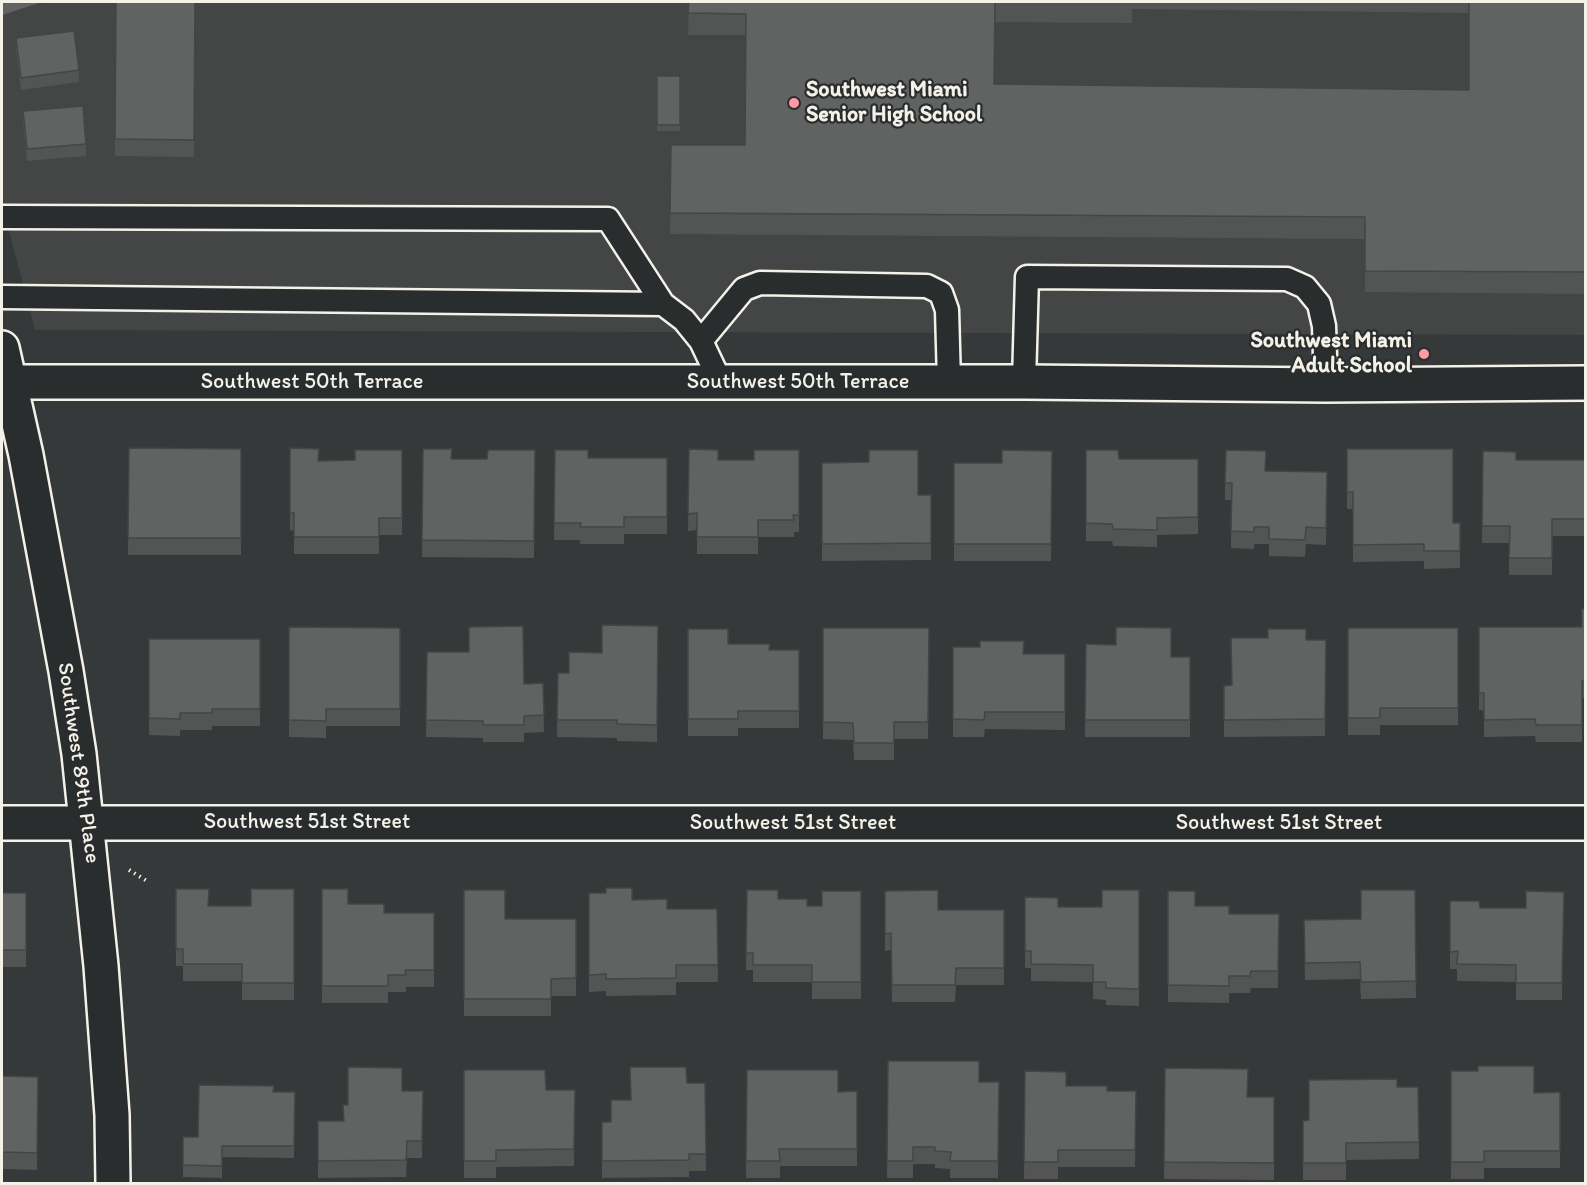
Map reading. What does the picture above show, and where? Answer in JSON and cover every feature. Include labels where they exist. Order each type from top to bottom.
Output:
[{"type":"street","name":"Southwest 89th Place","points":[[2,348],[28,465],[79,754],[102,977],[112,1115],[113,1184]]},
{"type":"street","name":"Southwest 50th Terrace","points":[[10,382],[720,381],[1326,385],[1586,383]]},
{"type":"street","name":"Southwest 51st Street","points":[[2,823],[1586,823]]},
{"type":"lane","points":[[2,217],[608,219],[663,304],[684,320],[701,341],[720,381]]},
{"type":"lane","points":[[1024,382],[1027,277],[1287,279],[1305,287],[1319,304],[1324,326],[1326,385]]},
{"type":"lane","points":[[701,341],[744,290],[760,283],[927,286],[941,293],[947,310],[949,382]]},
{"type":"lane","points":[[2,297],[663,304]]},
{"type":"path","points":[[126,868],[147,880]]},
{"type":"shaded area","name":"Southwest Miami Senior High School","points":[[2,2],[1585,2],[1585,335],[35,330],[2,204]]},
{"type":"building","points":[[2,2],[44,2],[2,16]]},
{"type":"building","points":[[116,2],[195,2],[194,140],[115,139]]},
{"type":"building","points":[[689,2],[995,2],[994,84],[1469,90],[1469,2],[1586,2],[1586,272],[1365,271],[1365,217],[670,213],[671,145],[745,145],[746,14],[688,13]]},
{"type":"building","points":[[74,31],[79,70],[21,78],[16,38]]},
{"type":"building","points":[[657,76],[680,76],[680,125],[657,125]]},
{"type":"building","points":[[83,106],[86,144],[27,149],[23,111]]},
{"type":"building","points":[[129,448],[241,449],[241,538],[128,538]]},
{"type":"building","points":[[290,448],[319,449],[318,461],[355,460],[355,450],[402,450],[402,518],[379,518],[379,537],[294,537],[294,513],[290,513]]},
{"type":"building","points":[[423,449],[452,449],[451,459],[487,459],[488,450],[535,450],[534,541],[422,540]]},
{"type":"building","points":[[689,449],[718,450],[718,460],[754,460],[754,450],[799,450],[799,515],[793,515],[794,520],[758,520],[758,537],[697,537],[697,513],[688,514]]},
{"type":"building","points":[[1347,449],[1453,449],[1453,523],[1460,523],[1460,551],[1424,551],[1424,544],[1353,545],[1353,492],[1347,492]]},
{"type":"building","points":[[555,450],[588,450],[588,458],[667,458],[667,517],[624,517],[624,527],[580,527],[581,523],[554,523]]},
{"type":"building","points":[[869,450],[918,450],[918,495],[931,495],[931,543],[822,544],[822,463],[869,462]]},
{"type":"building","points":[[1002,450],[1052,451],[1051,544],[954,544],[954,463],[1002,463]]},
{"type":"building","points":[[1086,450],[1118,450],[1119,459],[1198,459],[1198,517],[1157,518],[1157,530],[1113,529],[1112,524],[1086,523]]},
{"type":"building","points":[[1226,450],[1266,451],[1265,471],[1327,472],[1326,528],[1306,527],[1305,540],[1269,539],[1269,527],[1254,527],[1254,532],[1231,531],[1232,483],[1225,483]]},
{"type":"building","points":[[1483,451],[1516,452],[1516,460],[1586,460],[1586,519],[1552,519],[1552,558],[1509,558],[1510,526],[1482,526]]},
{"type":"building","points":[[1582,609],[1586,609],[1586,681],[1582,681],[1582,725],[1536,725],[1535,719],[1484,720],[1484,693],[1479,693],[1479,627],[1582,627]]},
{"type":"building","points":[[602,625],[658,626],[657,725],[617,724],[617,720],[557,720],[558,673],[569,673],[569,652],[602,653]]},
{"type":"building","points":[[523,626],[524,684],[543,683],[544,715],[524,716],[524,725],[483,725],[483,721],[426,720],[427,652],[469,652],[469,627]]},
{"type":"building","points":[[289,627],[400,628],[400,709],[326,709],[326,721],[289,720]]},
{"type":"building","points":[[1116,627],[1171,628],[1171,657],[1190,657],[1190,720],[1085,720],[1086,644],[1116,645]]},
{"type":"building","points":[[823,628],[929,628],[928,722],[894,722],[894,743],[854,743],[853,723],[823,722]]},
{"type":"building","points":[[1348,628],[1458,628],[1458,708],[1380,708],[1380,718],[1348,718]]},
{"type":"building","points":[[688,629],[728,629],[728,644],[770,644],[769,650],[799,650],[799,711],[738,711],[738,719],[688,719]]},
{"type":"building","points":[[1268,629],[1306,629],[1306,640],[1326,640],[1325,719],[1224,720],[1224,686],[1232,685],[1231,638],[1268,638]]},
{"type":"building","points":[[149,639],[260,639],[260,709],[212,709],[212,713],[180,713],[180,719],[149,718]]},
{"type":"building","points":[[980,641],[1024,641],[1023,654],[1065,654],[1065,712],[985,712],[984,720],[953,719],[953,647],[980,647]]},
{"type":"building","points":[[606,888],[632,888],[632,900],[667,899],[667,909],[717,909],[718,965],[676,965],[676,978],[606,979],[606,974],[589,975],[589,893],[606,893]]},
{"type":"building","points":[[176,889],[209,889],[208,906],[251,906],[251,889],[294,889],[294,983],[242,983],[242,964],[183,964],[183,949],[176,949]]},
{"type":"building","points":[[322,889],[348,889],[348,904],[384,904],[384,913],[434,913],[434,970],[405,970],[406,975],[388,975],[388,986],[322,986]]},
{"type":"building","points":[[464,890],[505,890],[505,919],[576,919],[576,978],[551,979],[551,999],[464,999]]},
{"type":"building","points":[[747,890],[778,890],[778,899],[807,899],[807,906],[822,906],[822,891],[861,891],[861,982],[812,982],[812,965],[753,965],[753,953],[746,953]]},
{"type":"building","points":[[938,890],[938,910],[1004,910],[1004,968],[956,968],[955,985],[892,985],[891,933],[885,934],[885,891]]},
{"type":"building","points":[[1102,890],[1139,890],[1139,989],[1106,988],[1106,982],[1093,982],[1093,965],[1031,964],[1031,951],[1025,951],[1025,897],[1058,898],[1058,907],[1102,907]]},
{"type":"building","points":[[1361,890],[1415,890],[1416,981],[1361,982],[1360,962],[1305,963],[1304,920],[1361,919]]},
{"type":"building","points":[[1168,891],[1195,891],[1195,906],[1229,906],[1229,914],[1279,914],[1278,971],[1251,971],[1250,976],[1229,976],[1229,986],[1168,985]]},
{"type":"building","points":[[1526,891],[1564,892],[1562,983],[1516,983],[1516,965],[1457,964],[1458,951],[1450,952],[1450,901],[1479,901],[1480,908],[1526,908]]},
{"type":"building","points":[[2,893],[26,893],[26,950],[2,950]]},
{"type":"building","points":[[888,1061],[979,1061],[979,1082],[999,1082],[998,1161],[950,1161],[951,1152],[935,1151],[935,1147],[913,1147],[913,1161],[887,1161]]},
{"type":"building","points":[[1478,1066],[1534,1066],[1534,1093],[1560,1092],[1560,1151],[1484,1151],[1484,1162],[1451,1162],[1451,1071],[1478,1071]]},
{"type":"building","points":[[348,1067],[402,1068],[402,1091],[423,1091],[422,1141],[407,1141],[406,1160],[318,1161],[318,1121],[344,1121],[343,1105],[348,1105]]},
{"type":"building","points":[[630,1067],[686,1067],[687,1083],[705,1083],[706,1154],[689,1154],[689,1160],[602,1161],[602,1122],[611,1122],[611,1100],[631,1100]]},
{"type":"building","points":[[1165,1068],[1248,1069],[1247,1097],[1274,1097],[1274,1163],[1164,1162]]},
{"type":"building","points":[[464,1070],[545,1070],[546,1090],[575,1090],[574,1149],[496,1150],[496,1161],[464,1161]]},
{"type":"building","points":[[747,1070],[838,1070],[838,1092],[857,1091],[857,1149],[779,1149],[780,1161],[746,1161]]},
{"type":"building","points":[[1025,1071],[1066,1072],[1066,1086],[1107,1086],[1107,1091],[1136,1091],[1135,1150],[1058,1150],[1058,1162],[1024,1162]]},
{"type":"building","points":[[2,1076],[38,1077],[37,1153],[2,1152]]},
{"type":"building","points":[[1397,1079],[1397,1087],[1418,1087],[1419,1142],[1346,1143],[1346,1163],[1303,1163],[1303,1121],[1309,1120],[1309,1080]]},
{"type":"building","points":[[199,1085],[274,1086],[273,1092],[295,1092],[294,1146],[222,1146],[222,1166],[183,1165],[183,1137],[198,1137]]},
{"type":"place","name":"Southwest Miami Senior High School","points":[[794,103]]},
{"type":"place","name":"Southwest Miami Adult School","points":[[1424,354]]}]
